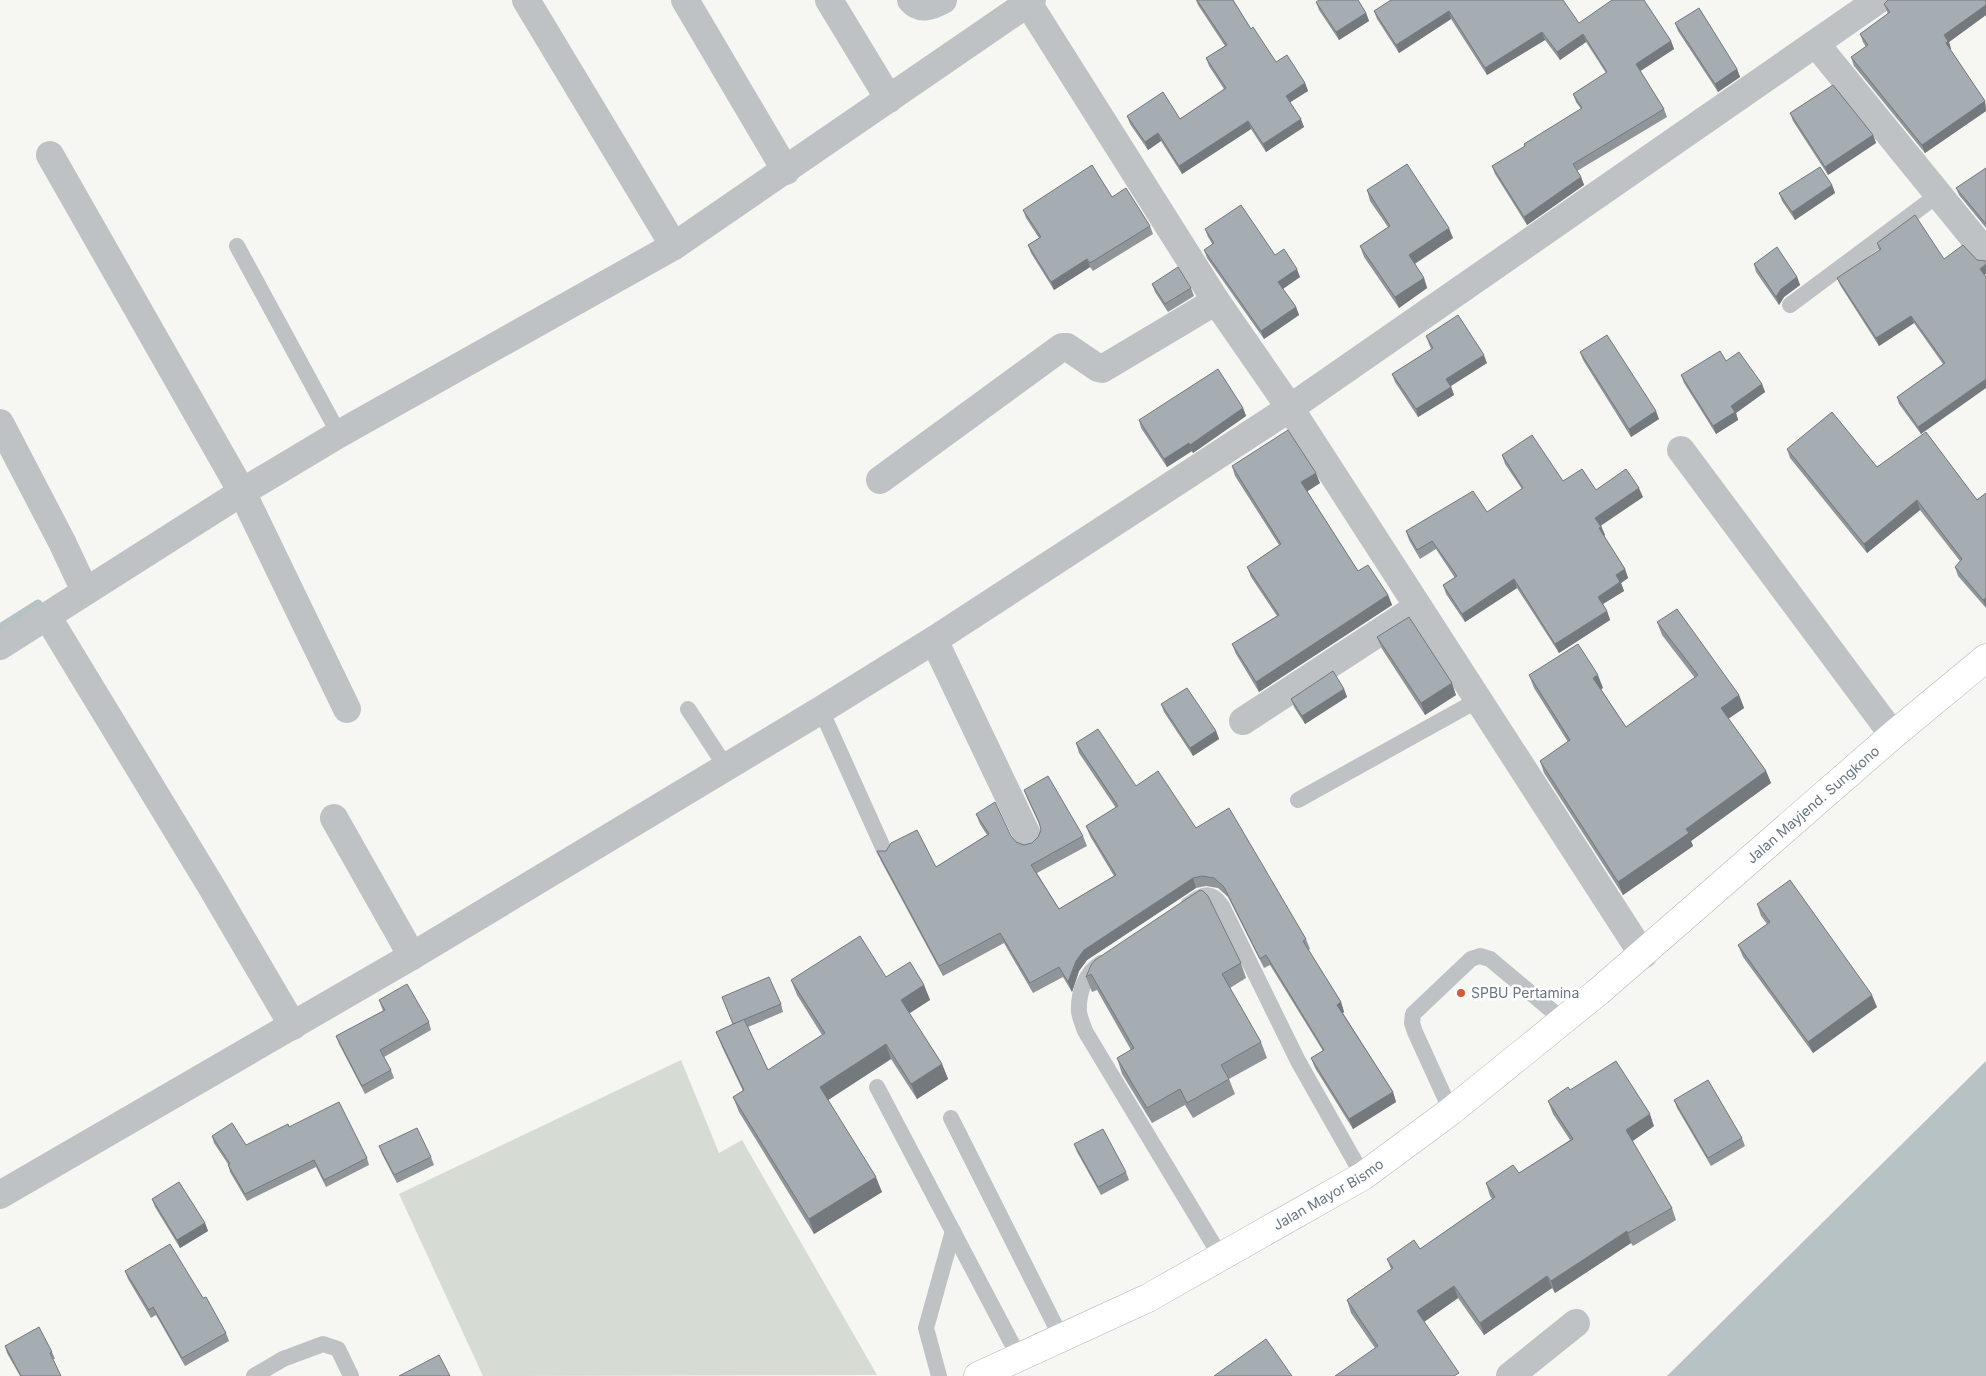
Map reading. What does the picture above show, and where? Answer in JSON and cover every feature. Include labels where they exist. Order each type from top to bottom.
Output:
[{"type":"main road","name":"Jalan Mayjend. Sungkono","points":[[1643,954],[1893,735],[1986,658]]},
{"type":"main road","name":"Jalan Mayor Bismo","points":[[978,1376],[1148,1298],[1363,1176],[1451,1111],[1643,954]]},
{"type":"street","points":[[526,0],[674,246]]},
{"type":"street","points":[[685,0],[786,170]]},
{"type":"street","points":[[829,0],[889,99]]},
{"type":"street","points":[[911,0],[914,4],[930,7],[943,0]]},
{"type":"street","points":[[2,1189],[293,1026],[412,956],[934,640],[1290,408],[1878,0]]},
{"type":"street","points":[[0,646],[242,492],[339,434],[674,246],[1028,1],[1216,300],[1290,408],[1643,954]]},
{"type":"street","points":[[1816,44],[1986,252]]},
{"type":"street","points":[[50,155],[242,492],[347,709]]},
{"type":"street","points":[[880,480],[1062,347],[1067,346],[1098,368],[1102,368],[1216,300]]},
{"type":"street","points":[[0,423],[62,542],[85,591]]},
{"type":"street","points":[[1681,450],[1893,735]]},
{"type":"street","points":[[1243,721],[1418,606]]},
{"type":"street","points":[[47,616],[211,886],[293,1026]]},
{"type":"street","points":[[934,640],[1029,839]]},
{"type":"street","points":[[334,818],[412,956]]},
{"type":"street","points":[[1510,1376],[1576,1323]]},
{"type":"lane","points":[[1790,305],[1939,194]]},
{"type":"lane","points":[[237,246],[339,434]]},
{"type":"lane","points":[[1298,800],[1478,700]]},
{"type":"lane","points":[[688,709],[726,767]]},
{"type":"lane","points":[[821,710],[885,852]]},
{"type":"lane","points":[[1179,911],[1202,896],[1210,895],[1219,902],[1298,1061],[1363,1176]]},
{"type":"lane","points":[[1117,952],[1094,968],[1086,977],[1079,1012],[1085,1031],[1221,1257]]},
{"type":"lane","points":[[1451,1111],[1415,1032],[1412,1023],[1413,1014],[1471,958],[1480,956],[1490,959],[1563,1020]]},
{"type":"lane","points":[[878,1087],[1019,1357]]},
{"type":"lane","points":[[951,1118],[1062,1337]]},
{"type":"lane","points":[[940,1376],[926,1328],[953,1231]]},
{"type":"lane","points":[[254,1376],[283,1359],[323,1344],[338,1349],[351,1376]]},
{"type":"shaded area","points":[[681,1060],[719,1153],[742,1140],[877,1375],[483,1376],[399,1194]]},
{"type":"shaded area","points":[[1986,1061],[1986,1376],[1667,1376]]},
{"type":"building","points":[[1197,0],[1233,0],[1251,29],[1253,27],[1276,62],[1287,55],[1305,83],[1286,96],[1301,119],[1263,144],[1248,121],[1179,166],[1158,133],[1145,142],[1127,116],[1163,92],[1180,119],[1226,88],[1206,58],[1227,45]]},
{"type":"building","points":[[1319,0],[1358,0],[1366,13],[1336,32],[1316,2]]},
{"type":"building","points":[[1391,0],[1563,0],[1579,23],[1612,0],[1644,0],[1671,41],[1636,64],[1664,109],[1573,164],[1581,177],[1524,217],[1492,166],[1582,108],[1573,94],[1607,72],[1583,34],[1557,52],[1542,32],[1485,68],[1449,11],[1396,45],[1374,11]]},
{"type":"building","points":[[1888,0],[1986,0],[1986,5],[1944,35],[1948,41],[1946,43],[1985,101],[1922,145],[1851,57],[1868,45],[1860,34],[1890,12],[1884,4]]},
{"type":"building","points":[[1699,8],[1737,69],[1715,84],[1675,23]]},
{"type":"building","points":[[1833,85],[1873,135],[1825,167],[1790,113]]},
{"type":"building","points":[[1407,164],[1449,228],[1409,255],[1424,278],[1395,297],[1360,246],[1390,226],[1367,190]]},
{"type":"building","points":[[1092,165],[1112,197],[1126,188],[1150,226],[1090,263],[1087,259],[1051,282],[1028,245],[1041,237],[1023,210]]},
{"type":"building","points":[[1820,167],[1832,185],[1792,212],[1779,193]]},
{"type":"building","points":[[1986,168],[1986,224],[1956,188]]},
{"type":"building","points":[[1241,205],[1275,255],[1284,249],[1297,269],[1278,282],[1296,307],[1261,331],[1204,250],[1214,243],[1205,229]]},
{"type":"building","points":[[1915,215],[1944,259],[1963,245],[1977,260],[1986,261],[1986,264],[1980,269],[1986,277],[1986,379],[1918,427],[1897,397],[1945,363],[1911,316],[1876,338],[1837,278],[1881,249],[1877,243]]},
{"type":"building","points":[[1777,247],[1797,277],[1781,289],[1776,297],[1754,264]]},
{"type":"building","points":[[1178,267],[1191,288],[1165,304],[1152,284]]},
{"type":"building","points":[[1458,315],[1484,355],[1446,379],[1451,387],[1416,409],[1392,374],[1433,348],[1426,336]]},
{"type":"building","points":[[1607,335],[1656,411],[1629,429],[1580,352]]},
{"type":"building","points":[[1720,351],[1726,361],[1739,352],[1762,384],[1731,406],[1735,412],[1713,426],[1681,375]]},
{"type":"building","points":[[1218,369],[1243,408],[1190,445],[1189,443],[1164,459],[1139,420]]},
{"type":"building","points":[[1832,412],[1877,467],[1926,432],[1977,500],[1986,493],[1986,598],[1983,600],[1955,567],[1962,559],[1917,500],[1864,544],[1787,449]]},
{"type":"building","points":[[1288,430],[1316,473],[1301,482],[1358,571],[1368,565],[1388,595],[1256,682],[1232,644],[1279,615],[1247,567],[1281,544],[1232,466]]},
{"type":"building","points":[[1532,435],[1563,481],[1582,469],[1596,490],[1626,469],[1639,488],[1595,518],[1601,527],[1599,528],[1625,569],[1616,575],[1620,582],[1598,597],[1607,611],[1555,644],[1514,579],[1462,614],[1443,585],[1457,576],[1432,541],[1417,550],[1406,531],[1473,491],[1487,512],[1523,488],[1502,455]]},
{"type":"building","points":[[1677,609],[1739,695],[1721,708],[1766,771],[1686,829],[1689,833],[1618,882],[1540,761],[1570,740],[1529,675],[1578,644],[1598,675],[1593,678],[1626,727],[1698,675],[1657,622]]},
{"type":"building","points":[[1409,617],[1452,683],[1421,703],[1377,637]]},
{"type":"building","points":[[1333,671],[1344,689],[1302,716],[1291,699]]},
{"type":"building","points":[[1187,688],[1216,731],[1190,748],[1161,704]]},
{"type":"building","points":[[1098,729],[1136,786],[1158,771],[1196,828],[1229,808],[1306,939],[1303,941],[1341,1002],[1337,1005],[1393,1092],[1349,1119],[1311,1058],[1324,1050],[1266,955],[1260,959],[1224,887],[1214,878],[1202,876],[1193,878],[1084,950],[1076,961],[1068,982],[1059,967],[1030,983],[1000,933],[939,966],[877,851],[886,851],[891,843],[917,830],[936,867],[989,834],[976,814],[995,802],[1011,836],[1016,842],[1024,845],[1032,843],[1038,837],[1041,830],[1024,790],[1048,776],[1083,836],[1031,865],[1059,909],[1116,875],[1086,826],[1118,806],[1076,743]]},
{"type":"building","points":[[1790,880],[1872,995],[1808,1042],[1738,945],[1770,922],[1757,904]]},
{"type":"building","points":[[1200,890],[1208,896],[1241,963],[1222,974],[1261,1042],[1221,1065],[1229,1079],[1187,1103],[1180,1089],[1147,1108],[1117,1058],[1134,1048],[1091,974],[1086,977],[1095,960]]},
{"type":"building","points":[[860,936],[886,977],[910,962],[924,985],[901,1000],[942,1064],[911,1084],[886,1044],[820,1087],[876,1177],[809,1219],[733,1097],[744,1090],[716,1032],[744,1019],[768,1070],[825,1033],[791,980]]},
{"type":"building","points":[[769,977],[781,1004],[733,1024],[722,997]]},
{"type":"building","points":[[407,984],[429,1022],[380,1050],[391,1070],[362,1086],[336,1036],[385,1010],[379,1000]]},
{"type":"building","points":[[1616,1061],[1650,1114],[1626,1130],[1672,1208],[1628,1233],[1627,1231],[1551,1281],[1547,1276],[1480,1323],[1454,1286],[1417,1311],[1459,1373],[1454,1376],[1335,1376],[1378,1346],[1347,1300],[1393,1268],[1387,1259],[1414,1240],[1420,1249],[1495,1197],[1486,1183],[1513,1165],[1519,1173],[1573,1139],[1548,1101],[1568,1087],[1570,1090]]},
{"type":"building","points":[[1708,1080],[1742,1138],[1708,1158],[1674,1100]]},
{"type":"building","points":[[339,1102],[367,1158],[324,1180],[314,1160],[245,1194],[228,1165],[230,1164],[212,1136],[232,1123],[246,1145],[288,1124],[289,1127]]},
{"type":"building","points":[[417,1128],[431,1157],[394,1175],[379,1146]]},
{"type":"building","points":[[1103,1129],[1126,1172],[1098,1187],[1074,1144]]},
{"type":"building","points":[[179,1182],[205,1223],[177,1240],[152,1199]]},
{"type":"building","points":[[170,1244],[203,1298],[206,1297],[226,1333],[182,1358],[153,1307],[149,1310],[125,1271]]},
{"type":"building","points":[[39,1327],[52,1352],[50,1353],[61,1376],[21,1376],[5,1346]]},
{"type":"building","points":[[1266,1339],[1292,1376],[1214,1376]]},
{"type":"building","points":[[439,1355],[450,1376],[399,1376]]},
{"type":"waterway","points":[[0,628],[38,604]]},
{"type":"place","name":"SPBU Pertamina","points":[[1461,993]]}]
